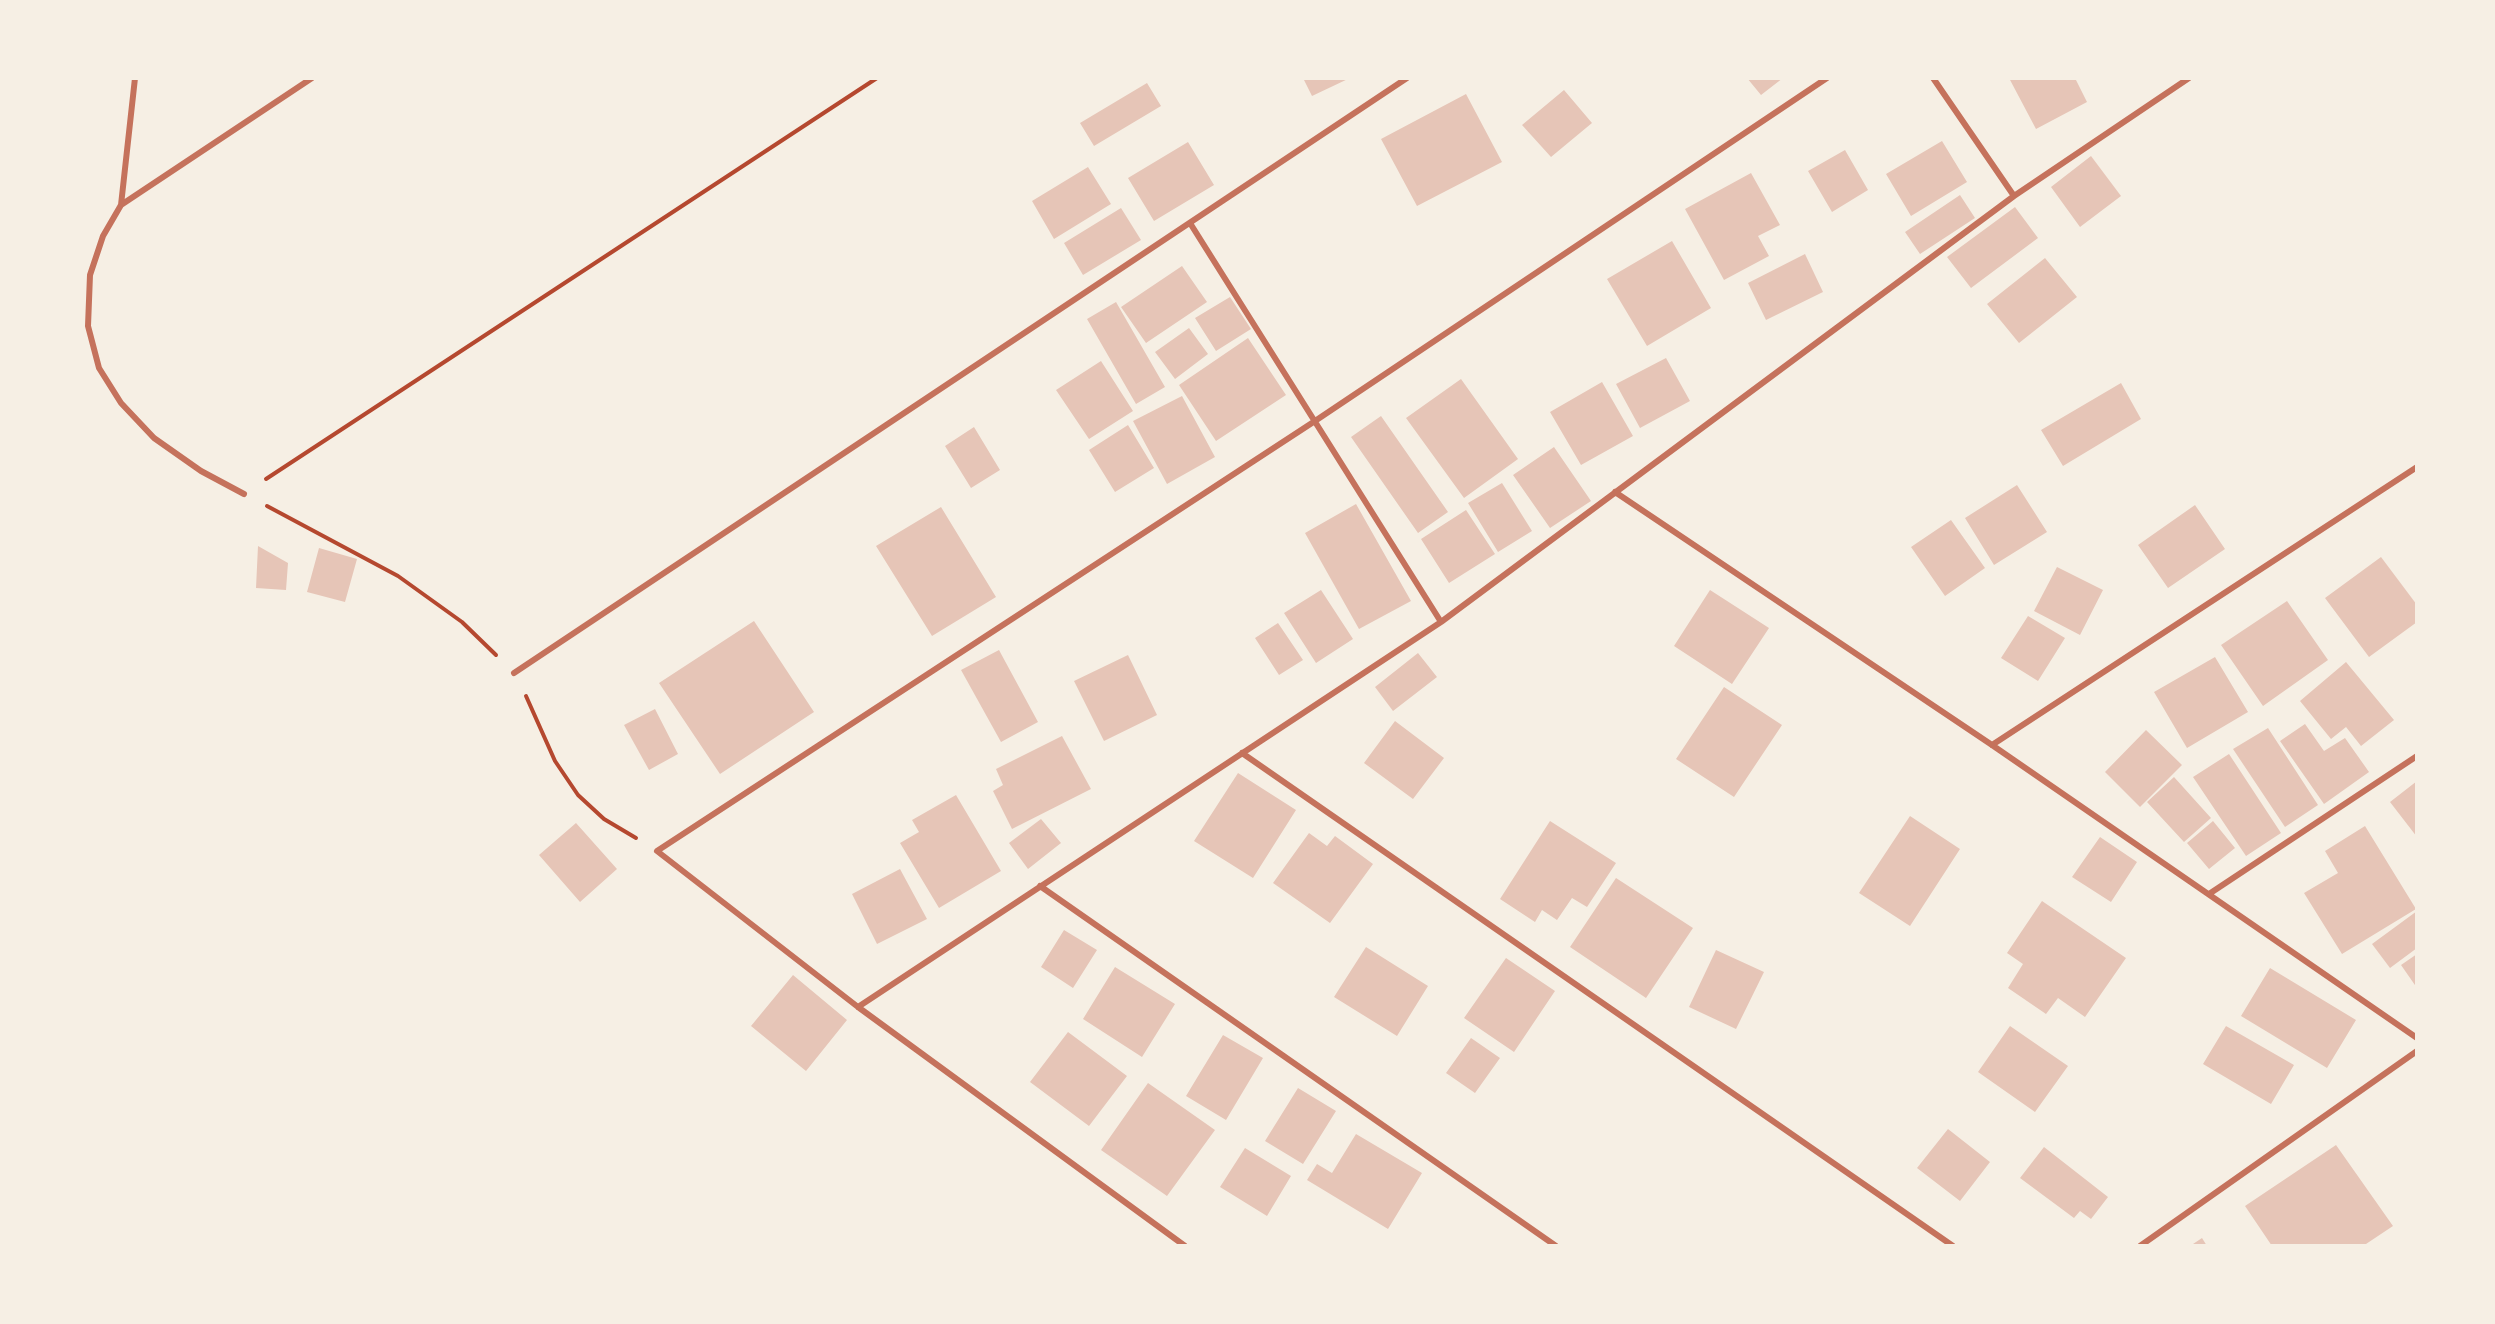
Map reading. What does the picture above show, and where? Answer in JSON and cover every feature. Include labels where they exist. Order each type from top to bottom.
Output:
[{"type":"street","points":[[135,78],[121,205],[103,236],[90,275],[88,326],[99,369],[121,403],[154,438],[201,471],[244,494]]},
{"type":"street","points":[[121,205],[312,78]]},
{"type":"street","points":[[514,673],[1407,78]]},
{"type":"street","points":[[1185,1246],[858,1007],[657,851],[1315,421],[1827,78]]},
{"type":"street","points":[[1933,78],[2014,196]]},
{"type":"street","points":[[858,1007],[1441,622],[2014,196],[2189,78]]},
{"type":"street","points":[[1190,223],[1441,622]]},
{"type":"street","points":[[1992,745],[2417,467]]},
{"type":"street","points":[[1615,492],[1992,745],[2417,1038]]},
{"type":"street","points":[[1242,753],[1953,1246]]},
{"type":"street","points":[[2209,894],[2417,756]]},
{"type":"street","points":[[1040,886],[1556,1246]]},
{"type":"street","points":[[2140,1246],[2417,1051]]},
{"type":"path","points":[[657,851],[604,819],[578,795],[555,761],[541,725],[514,673],[462,622],[398,576],[244,494],[877,78]]},
{"type":"building","points":[[1303,78],[1350,78],[1312,96]]},
{"type":"building","points":[[1747,78],[1783,78],[1761,95]]},
{"type":"building","points":[[2009,78],[2075,78],[2087,102],[2036,129]]},
{"type":"building","points":[[1147,83],[1161,106],[1094,146],[1080,123]]},
{"type":"building","points":[[1564,90],[1592,123],[1551,157],[1522,125]]},
{"type":"building","points":[[1466,94],[1502,162],[1417,206],[1381,139]]},
{"type":"building","points":[[1942,141],[1967,182],[1911,216],[1886,174]]},
{"type":"building","points":[[1188,142],[1214,185],[1154,221],[1128,178]]},
{"type":"building","points":[[1845,150],[1868,190],[1832,212],[1808,171]]},
{"type":"building","points":[[2091,156],[2121,196],[2080,227],[2051,187]]},
{"type":"building","points":[[1088,167],[1111,204],[1054,239],[1032,201]]},
{"type":"building","points":[[1751,173],[1780,225],[1758,236],[1769,256],[1724,280],[1685,209]]},
{"type":"building","points":[[1960,195],[1975,218],[1920,254],[1905,232]]},
{"type":"building","points":[[2015,207],[2038,238],[1971,288],[1947,257]]},
{"type":"building","points":[[1121,208],[1141,240],[1083,275],[1064,243]]},
{"type":"building","points":[[1672,241],[1711,308],[1647,346],[1607,279]]},
{"type":"building","points":[[1805,254],[1823,292],[1766,320],[1748,283]]},
{"type":"building","points":[[2045,258],[2077,297],[2019,343],[1987,304]]},
{"type":"building","points":[[1182,266],[1207,302],[1146,343],[1121,307]]},
{"type":"building","points":[[1230,297],[1251,329],[1216,351],[1195,318]]},
{"type":"building","points":[[1116,302],[1165,387],[1136,404],[1087,319]]},
{"type":"building","points":[[1189,328],[1208,354],[1175,379],[1155,352]]},
{"type":"building","points":[[1248,338],[1286,395],[1216,441],[1179,385]]},
{"type":"building","points":[[1666,358],[1690,401],[1640,428],[1616,384]]},
{"type":"building","points":[[1101,361],[1133,411],[1089,439],[1056,390]]},
{"type":"building","points":[[1461,379],[1518,459],[1464,498],[1406,418]]},
{"type":"building","points":[[1602,382],[1633,436],[1581,465],[1550,412]]},
{"type":"building","points":[[2121,383],[2141,419],[2063,466],[2041,430]]},
{"type":"building","points":[[1182,396],[1215,457],[1167,484],[1133,421]]},
{"type":"building","points":[[1381,416],[1448,512],[1418,533],[1351,437]]},
{"type":"building","points":[[1128,425],[1154,468],[1115,492],[1089,450]]},
{"type":"building","points":[[974,427],[1000,470],[971,488],[945,446]]},
{"type":"building","points":[[1554,447],[1591,501],[1550,528],[1513,475]]},
{"type":"building","points":[[1502,483],[1532,531],[1498,552],[1468,503]]},
{"type":"building","points":[[2017,485],[2047,532],[1994,565],[1965,518]]},
{"type":"building","points":[[1356,504],[1411,601],[1359,629],[1305,533]]},
{"type":"building","points":[[2195,505],[2225,549],[2168,588],[2138,545]]},
{"type":"building","points":[[941,507],[996,597],[932,636],[876,546]]},
{"type":"building","points":[[1466,510],[1495,554],[1449,583],[1421,539]]},
{"type":"building","points":[[1951,520],[1985,568],[1945,596],[1911,547]]},
{"type":"building","points":[[258,546],[288,563],[286,590],[256,588]]},
{"type":"building","points":[[319,548],[357,559],[345,602],[307,592]]},
{"type":"building","points":[[2381,557],[2417,605],[2417,622],[2369,657],[2325,598]]},
{"type":"building","points":[[2057,567],[2103,590],[2080,635],[2034,611]]},
{"type":"building","points":[[1321,590],[1353,639],[1316,663],[1284,613]]},
{"type":"building","points":[[1710,590],[1769,628],[1732,684],[1674,646]]},
{"type":"building","points":[[2287,601],[2328,660],[2263,706],[2221,645]]},
{"type":"building","points":[[2028,616],[2065,638],[2038,681],[2001,658]]},
{"type":"building","points":[[754,621],[814,712],[720,774],[659,683]]},
{"type":"building","points":[[1278,623],[1303,660],[1279,675],[1255,638]]},
{"type":"building","points":[[999,650],[1038,722],[1001,742],[961,670]]},
{"type":"building","points":[[1418,653],[1437,677],[1393,711],[1375,687]]},
{"type":"building","points":[[1128,655],[1157,715],[1104,741],[1074,681]]},
{"type":"building","points":[[2215,657],[2248,712],[2187,748],[2154,692]]},
{"type":"building","points":[[2346,662],[2394,720],[2361,746],[2346,727],[2331,739],[2300,701]]},
{"type":"building","points":[[1724,687],[1782,725],[1734,797],[1676,759]]},
{"type":"building","points":[[655,709],[678,754],[649,770],[624,725]]},
{"type":"building","points":[[1395,721],[1444,758],[1413,799],[1364,763]]},
{"type":"building","points":[[2305,724],[2324,751],[2345,738],[2369,772],[2324,804],[2280,741]]},
{"type":"building","points":[[2268,728],[2318,805],[2285,827],[2233,749]]},
{"type":"building","points":[[2146,730],[2182,765],[2140,807],[2105,772]]},
{"type":"building","points":[[1062,736],[1091,789],[1012,829],[993,791],[1003,785],[996,769]]},
{"type":"building","points":[[2229,754],[2281,833],[2246,856],[2193,777]]},
{"type":"building","points":[[1238,773],[1296,810],[1253,878],[1194,841]]},
{"type":"building","points":[[2174,777],[2211,818],[2184,842],[2147,802]]},
{"type":"building","points":[[2417,781],[2417,837],[2390,802]]},
{"type":"building","points":[[956,795],[1001,871],[939,908],[900,843],[919,832],[912,820]]},
{"type":"building","points":[[1910,816],[1960,849],[1910,926],[1859,893]]},
{"type":"building","points":[[1041,819],[1061,843],[1028,869],[1009,843]]},
{"type":"building","points":[[1550,821],[1616,863],[1587,907],[1572,898],[1557,920],[1542,910],[1535,922],[1500,899]]},
{"type":"building","points":[[2213,821],[2235,848],[2209,869],[2187,843]]},
{"type":"building","points":[[576,823],[617,869],[580,902],[539,855]]},
{"type":"building","points":[[2365,826],[2416,909],[2342,954],[2304,893],[2338,873],[2325,851]]},
{"type":"building","points":[[1309,833],[1327,846],[1335,836],[1373,864],[1330,923],[1273,883]]},
{"type":"building","points":[[2100,837],[2137,862],[2111,902],[2072,877]]},
{"type":"building","points":[[900,869],[927,919],[877,944],[852,894]]},
{"type":"building","points":[[1616,878],[1693,928],[1646,998],[1570,947]]},
{"type":"building","points":[[2042,901],[2126,958],[2085,1017],[2058,998],[2046,1014],[2008,988],[2023,964],[2007,953]]},
{"type":"building","points":[[2417,911],[2417,948],[2390,968],[2372,944]]},
{"type":"building","points":[[1064,930],[1097,950],[1073,988],[1041,967]]},
{"type":"building","points":[[1366,947],[1428,986],[1397,1036],[1334,997]]},
{"type":"building","points":[[1716,950],[1764,972],[1736,1029],[1689,1007]]},
{"type":"building","points":[[2417,954],[2417,988],[2401,965]]},
{"type":"building","points":[[1506,958],[1555,991],[1514,1052],[1464,1018]]},
{"type":"building","points":[[1115,967],[1175,1004],[1142,1057],[1083,1019]]},
{"type":"building","points":[[2270,968],[2356,1020],[2327,1068],[2241,1016]]},
{"type":"building","points":[[793,975],[847,1020],[806,1071],[751,1026]]},
{"type":"building","points":[[2010,1026],[2068,1066],[2035,1112],[1978,1072]]},
{"type":"building","points":[[2226,1026],[2294,1065],[2271,1104],[2203,1064]]},
{"type":"building","points":[[1068,1032],[1127,1076],[1089,1126],[1030,1082]]},
{"type":"building","points":[[1223,1035],[1263,1058],[1226,1120],[1186,1096]]},
{"type":"building","points":[[1471,1038],[1500,1058],[1475,1093],[1446,1073]]},
{"type":"building","points":[[1148,1083],[1215,1130],[1167,1196],[1101,1150]]},
{"type":"building","points":[[1298,1088],[1336,1111],[1303,1164],[1265,1141]]},
{"type":"building","points":[[1948,1129],[1990,1162],[1960,1201],[1917,1168]]},
{"type":"building","points":[[1356,1134],[1422,1173],[1388,1229],[1307,1180],[1317,1164],[1332,1173]]},
{"type":"building","points":[[2336,1145],[2393,1226],[2363,1246],[2272,1246],[2245,1206]]},
{"type":"building","points":[[2044,1147],[2108,1197],[2091,1219],[2080,1211],[2074,1218],[2020,1178]]},
{"type":"building","points":[[1245,1148],[1291,1176],[1267,1216],[1220,1187]]},
{"type":"building","points":[[2202,1238],[2207,1246],[2190,1246]]}]
